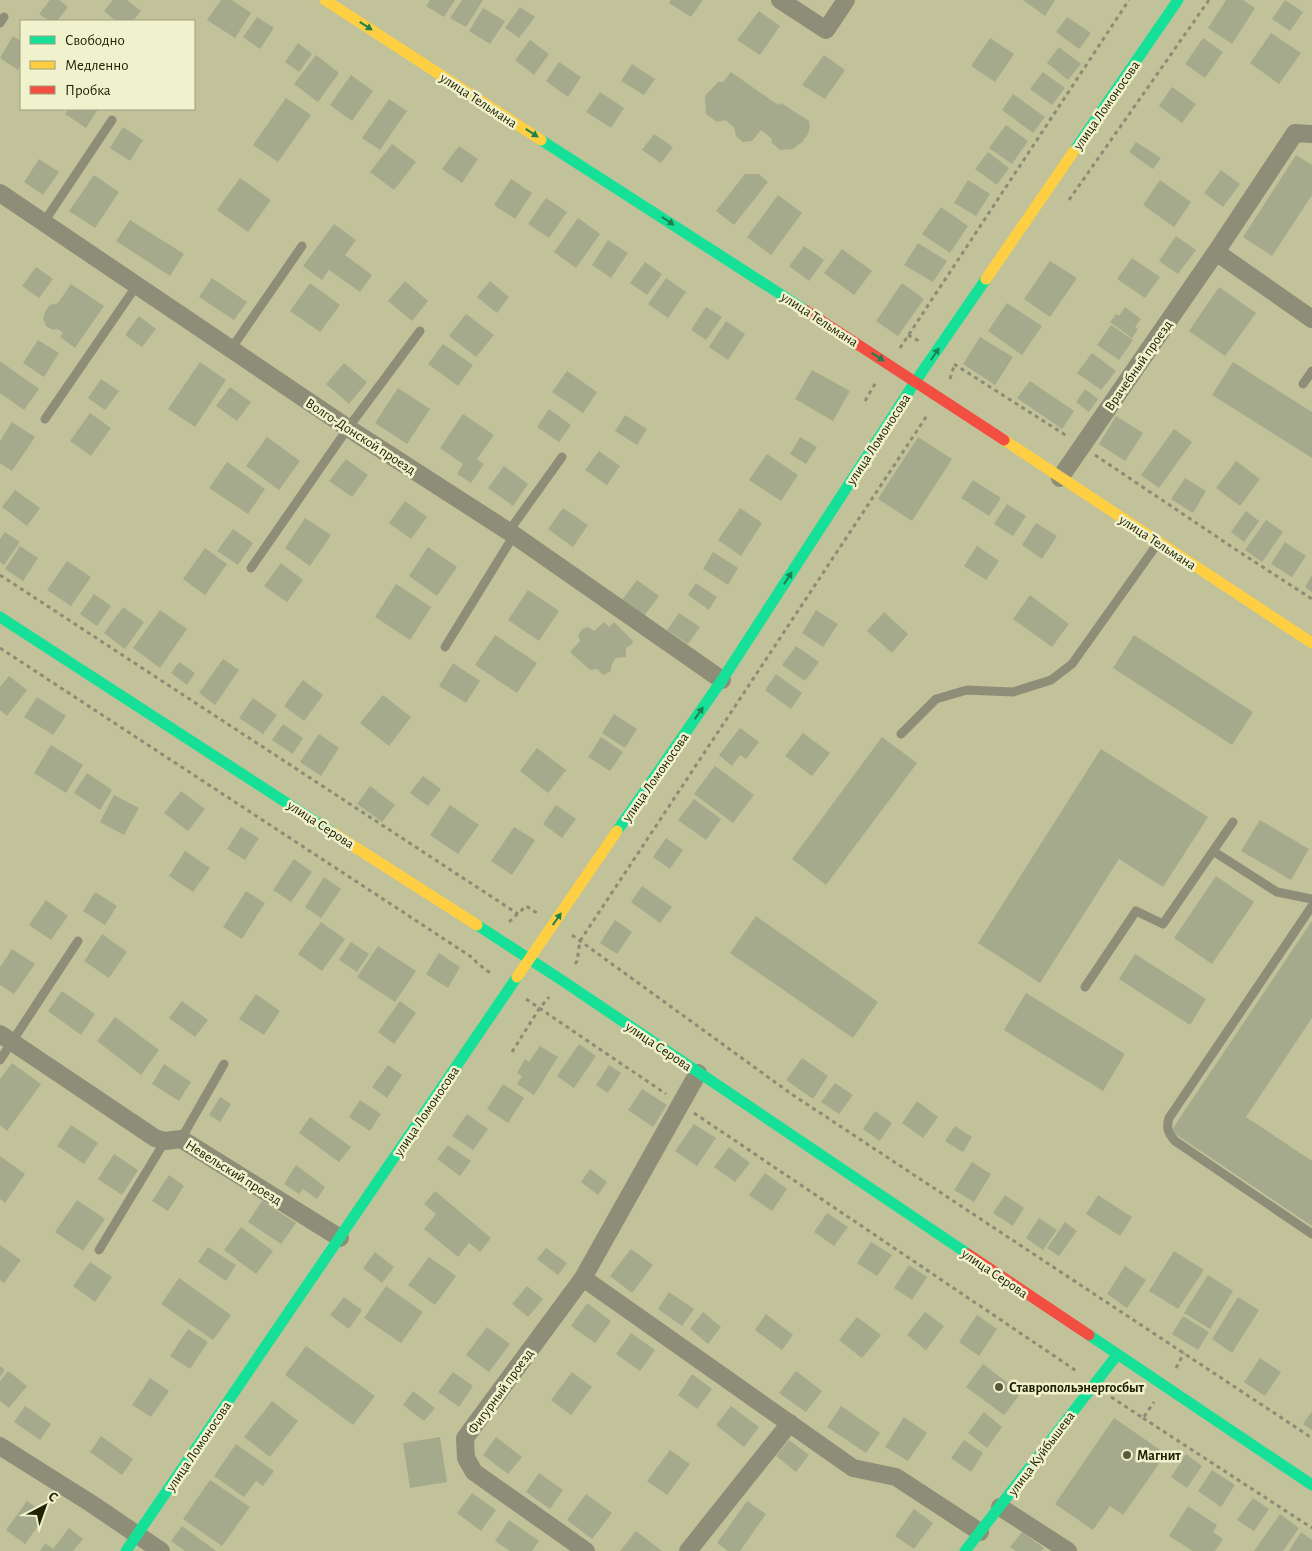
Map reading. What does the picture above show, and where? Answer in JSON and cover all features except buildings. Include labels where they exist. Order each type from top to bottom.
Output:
[{"type":"street","name":"улица Тельмана","points":[[324,0],[887,363],[1312,643]]},
{"type":"street","points":[[780,0],[826,30],[846,0]]},
{"type":"street","name":"улица Ломоносова","points":[[126,1551],[529,959],[722,680],[916,382],[1178,0]]},
{"type":"street","name":"Врачебный проезд","points":[[1060,478],[1216,252],[1295,133],[1312,134]]},
{"type":"street","name":"Волго-Донской проезд","points":[[0,193],[348,428],[512,533],[722,680]]},
{"type":"street","points":[[1216,252],[1312,319]]},
{"type":"street","name":"улица Серова","points":[[0,617],[529,959],[1312,1485]]},
{"type":"street","name":"Невельский проезд","points":[[6,1038],[155,1138],[173,1140],[340,1238]]},
{"type":"street","name":"Фигурный проезд","points":[[586,1551],[474,1472],[466,1458],[465,1438],[583,1278],[698,1073]]},
{"type":"street","points":[[583,1278],[853,1468],[896,1477],[980,1532]]},
{"type":"street","name":"улица Куйбышева","points":[[965,1551],[1116,1355]]},
{"type":"street","points":[[688,1551],[790,1423]]},
{"type":"street","points":[[0,1446],[92,1504],[160,1551]]},
{"type":"street","points":[[1000,1506],[1068,1551]]},
{"type":"lane","points":[[44,222],[112,120]]},
{"type":"lane","points":[[231,349],[302,246]]},
{"type":"lane","points":[[45,419],[137,285]]},
{"type":"lane","points":[[251,568],[348,428],[420,331]]},
{"type":"lane","points":[[1304,384],[1312,371]]},
{"type":"lane","points":[[445,648],[512,533],[562,457]]},
{"type":"lane","points":[[901,734],[936,699],[967,690],[1013,692],[1051,680],[1072,664],[1159,543]]},
{"type":"lane","points":[[1084,987],[1136,911],[1163,924],[1233,822]]},
{"type":"lane","points":[[1213,851],[1277,892],[1312,899]]},
{"type":"lane","points":[[1312,906],[1169,1118],[1167,1126],[1175,1141],[1312,1234]]},
{"type":"lane","points":[[0,1060],[6,1038],[78,941]]},
{"type":"lane","points":[[99,1250],[224,1064]]},
{"type":"path","points":[[865,401],[887,363],[902,344],[1130,0]]},
{"type":"path","points":[[954,364],[1082,446],[1312,599]]},
{"type":"path","points":[[0,575],[518,914]]},
{"type":"path","points":[[0,648],[473,958],[477,963],[539,1009],[1075,1370]]},
{"type":"path","points":[[495,937],[526,906],[554,923],[790,1093],[1312,1438]]},
{"type":"path","points":[[1143,1418],[1312,1528]]},
{"type":"traffic: fast","points":[[1074,151],[1178,0]]},
{"type":"traffic: fast","points":[[541,140],[805,310]]},
{"type":"traffic: fast","points":[[617,831],[722,680],[915,382],[986,279]]},
{"type":"traffic: fast","points":[[0,617],[333,833]]},
{"type":"traffic: fast","points":[[477,925],[968,1254]]},
{"type":"traffic: fast","points":[[126,1551],[517,977]]},
{"type":"traffic: fast","points":[[1089,1335],[1312,1485]]},
{"type":"traffic: fast","points":[[965,1551],[1117,1355]]},
{"type":"traffic: slow","points":[[325,0],[541,140]]},
{"type":"traffic: slow","points":[[986,279],[1074,151]]},
{"type":"traffic: slow","points":[[1004,440],[1312,643]]},
{"type":"traffic: slow","points":[[517,977],[617,831]]},
{"type":"traffic: slow","points":[[333,833],[477,925]]},
{"type":"traffic: jam","points":[[805,310],[1004,440]]},
{"type":"traffic: jam","points":[[968,1254],[1089,1335]]},
{"type":"place","name":"Ставропольэнергосбыт","points":[[999,1387]]},
{"type":"place","name":"Магнит","points":[[1127,1455]]}]
